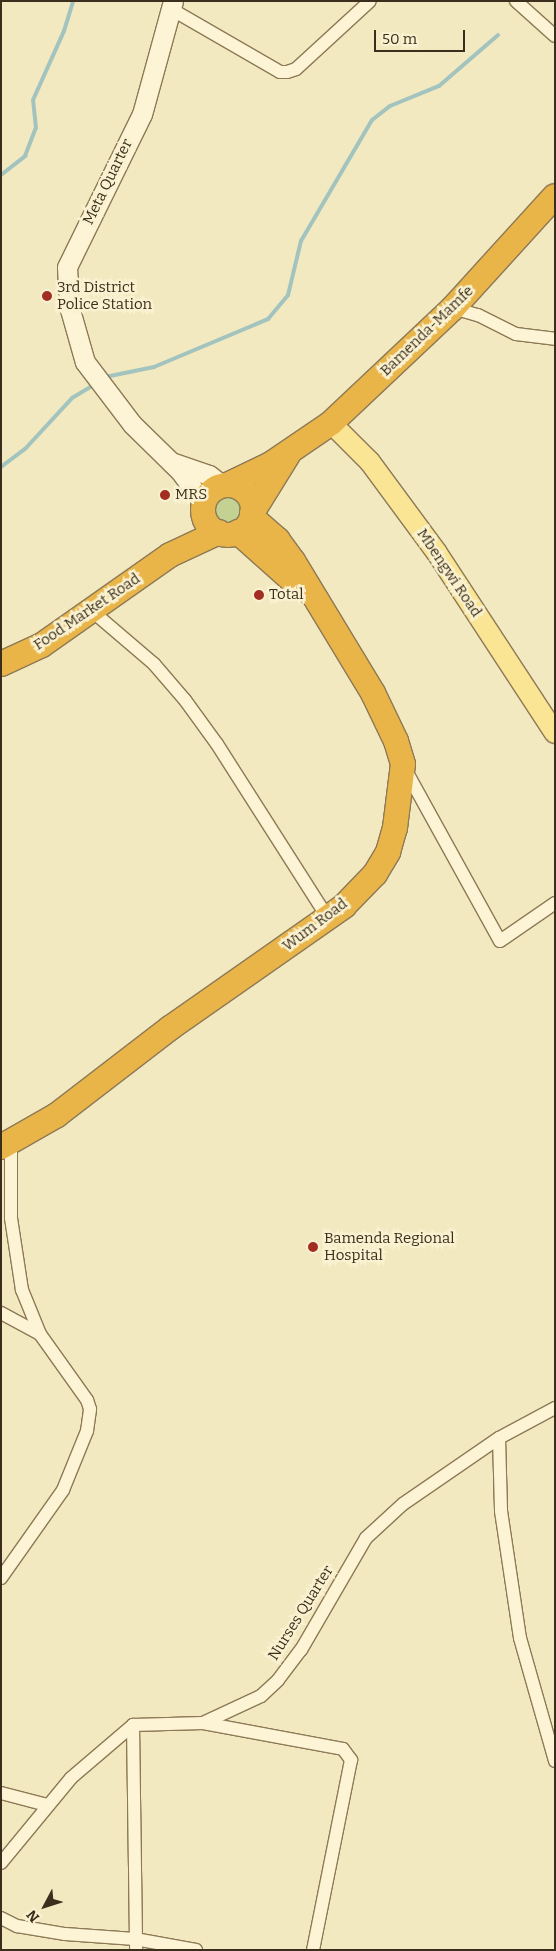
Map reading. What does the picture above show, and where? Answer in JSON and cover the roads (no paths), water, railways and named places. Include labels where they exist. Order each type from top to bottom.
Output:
[{"type":"highway","name":"Bamenda-Mamfe","points":[[225,485],[289,454],[331,423],[453,308],[555,196]]},
{"type":"highway","name":"Bamenda-Mamfe","points":[[240,524],[289,454]]},
{"type":"highway","points":[[240,524],[249,496],[235,486],[225,485],[210,492],[204,506],[207,522],[240,524],[312,598],[374,693],[402,764]]},
{"type":"highway","name":"Food Market Road","points":[[170,555],[193,528],[204,506]]},
{"type":"highway","name":"Food Market Road","points":[[1,664],[42,645],[170,555],[240,524]]},
{"type":"highway","name":"Wum Road","points":[[6,1144],[58,1115],[170,1028],[328,918],[375,874],[388,852],[402,764]]},
{"type":"main road","name":"Meta Quarter","points":[[172,5],[142,114],[67,266],[69,306],[86,362],[132,424],[170,462],[204,506]]},
{"type":"main road","name":"Mbengwi Road","points":[[331,423],[370,462],[437,553],[555,733]]},
{"type":"main road","points":[[170,462],[209,475],[225,485]]},
{"type":"street","points":[[172,5],[280,72],[287,72],[296,69],[370,1]]},
{"type":"street","points":[[516,1],[555,36]]},
{"type":"street","points":[[453,308],[478,315],[516,334],[555,339]]},
{"type":"street","points":[[92,611],[154,664],[185,700],[217,744],[328,918]]},
{"type":"street","points":[[402,764],[500,941],[555,904]]},
{"type":"street","points":[[1,1578],[64,1490],[87,1431],[90,1409],[87,1400],[40,1334],[22,1290],[11,1218],[6,1144]]},
{"type":"street","points":[[1,1313],[40,1334]]},
{"type":"street","name":"Nurses Quarter","points":[[133,1725],[203,1723],[261,1696],[278,1680],[320,1619],[366,1538],[403,1504],[499,1438],[555,1408]]},
{"type":"street","points":[[499,1438],[502,1521],[520,1638],[555,1760]]},
{"type":"street","points":[[203,1723],[343,1749],[351,1760],[313,1950]]},
{"type":"street","points":[[1,1863],[47,1805],[96,1755],[133,1725]]},
{"type":"street","points":[[133,1725],[136,1944]]},
{"type":"street","points":[[1,1793],[47,1805]]},
{"type":"street","points":[[1,1918],[17,1926],[65,1934],[196,1950]]},
{"type":"waterway","points":[[1,175],[25,156],[36,128],[33,100],[64,31],[73,1]]},
{"type":"waterway","points":[[105,377],[154,367],[268,319],[288,295],[301,241],[372,120],[390,106],[439,86],[498,35]]},
{"type":"waterway","points":[[1,467],[25,449],[72,398],[95,384]]},
{"type":"place","name":"3rd District Police Station","points":[[47,296]]},
{"type":"place","name":"MRS","points":[[165,495]]},
{"type":"place","name":"Total","points":[[259,595]]},
{"type":"place","name":"Bamenda Regional Hospital","points":[[313,1247]]}]
